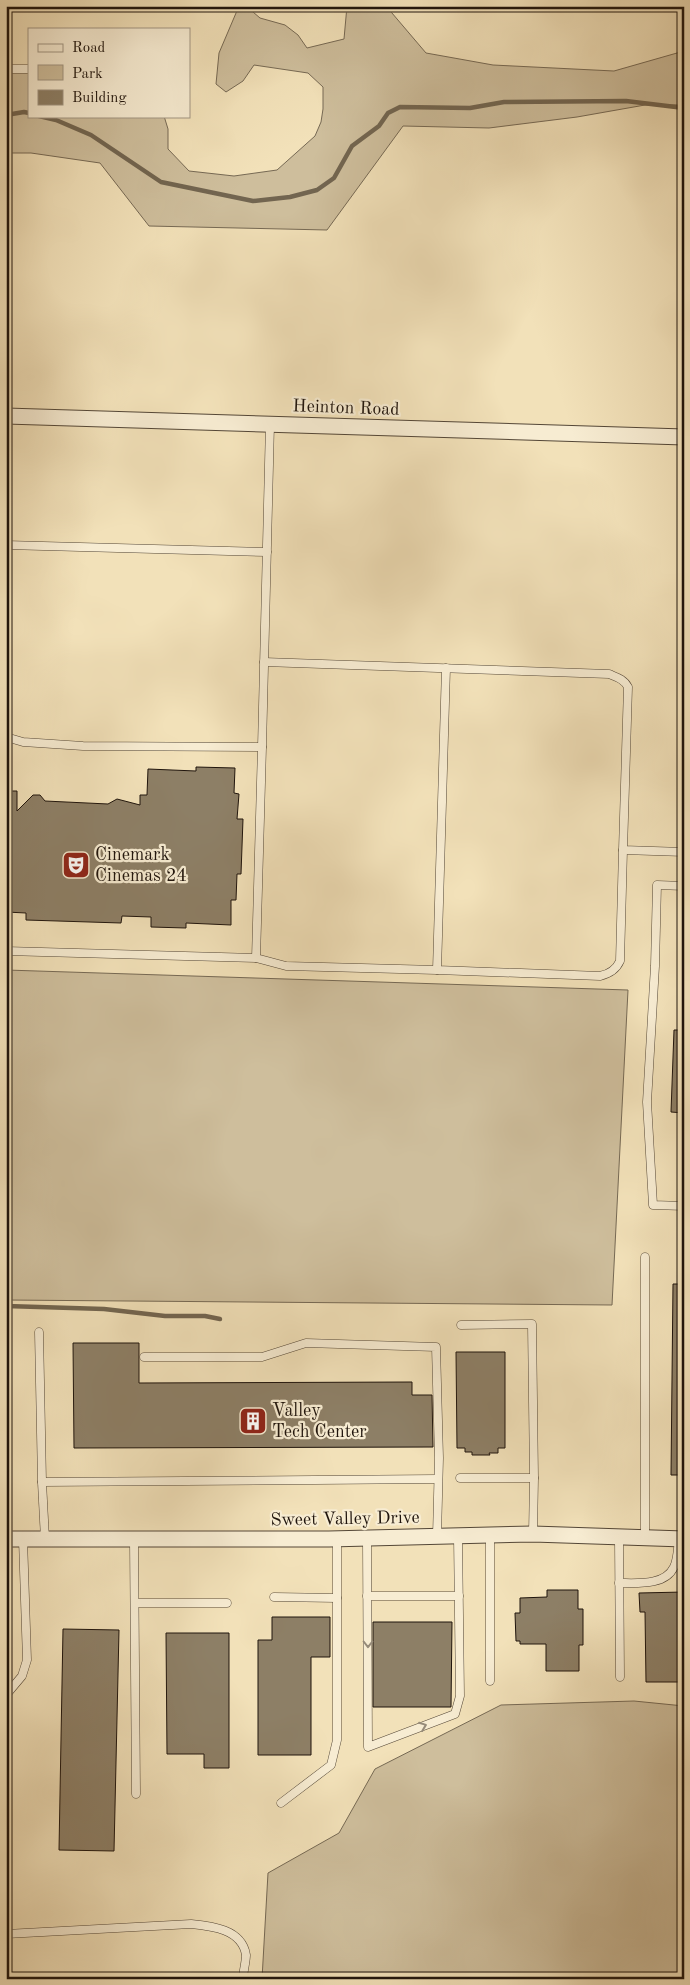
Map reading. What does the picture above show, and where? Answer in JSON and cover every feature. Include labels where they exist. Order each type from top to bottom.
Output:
[{"type":"street","name":"Heinton Road","points":[[6,416],[684,436]]},
{"type":"street","name":"Sweet Valley Drive","points":[[6,1539],[337,1539],[533,1534],[681,1539]]},
{"type":"lane","points":[[6,69],[28,70]]},
{"type":"lane","points":[[256,958],[270,424]]},
{"type":"lane","points":[[6,545],[266,552]]},
{"type":"lane","points":[[6,951],[256,958],[286,966],[600,976],[608,974],[618,965],[620,961],[628,702],[628,687],[625,682],[608,674],[264,662]]},
{"type":"lane","points":[[437,970],[446,668]]},
{"type":"lane","points":[[6,737],[23,742],[84,746],[262,747]]},
{"type":"lane","points":[[623,850],[684,852]]},
{"type":"lane","points":[[684,886],[658,885],[646,1102],[653,1205],[684,1206]]},
{"type":"lane","points":[[645,1537],[646,1257]]},
{"type":"lane","points":[[461,1325],[532,1324],[533,1534]]},
{"type":"lane","points":[[39,1332],[45,1539]]},
{"type":"lane","points":[[144,1357],[262,1357],[306,1343],[436,1347],[438,1479],[436,1536]]},
{"type":"lane","points":[[460,1478],[534,1478]]},
{"type":"lane","points":[[42,1482],[438,1479]]},
{"type":"lane","points":[[490,1535],[490,1681]]},
{"type":"lane","points":[[367,1538],[368,1747],[455,1714],[460,1696],[458,1536]]},
{"type":"lane","points":[[619,1537],[620,1677]]},
{"type":"lane","points":[[6,1694],[22,1676],[27,1660],[23,1539]]},
{"type":"lane","points":[[134,1539],[136,1794]]},
{"type":"lane","points":[[281,1803],[331,1765],[337,1740],[337,1539]]},
{"type":"lane","points":[[619,1584],[640,1584],[667,1576],[675,1566],[681,1539]]},
{"type":"lane","points":[[367,1596],[459,1596]]},
{"type":"lane","points":[[274,1597],[337,1598]]},
{"type":"lane","points":[[135,1603],[227,1603]]},
{"type":"lane","points":[[6,1934],[191,1924],[214,1926],[230,1932],[240,1943],[246,1955],[242,1979]]},
{"type":"green space","points":[[239,6],[246,6],[260,18],[285,25],[298,35],[307,48],[344,39],[347,6],[386,6],[426,53],[493,65],[614,71],[684,51],[684,105],[645,105],[577,117],[489,128],[403,126],[327,230],[149,226],[100,163],[31,153],[6,153],[6,69],[28,69],[28,118],[165,118],[168,129],[168,149],[189,171],[234,176],[277,170],[315,136],[321,122],[323,87],[308,73],[254,65],[243,81],[226,92],[216,84],[219,53]]},
{"type":"green space","points":[[6,970],[628,990],[612,1305],[6,1300]]},
{"type":"green space","points":[[634,1701],[684,1706],[684,1979],[262,1979],[268,1873],[339,1833],[375,1769],[501,1705]]},
{"type":"building","points":[[196,767],[235,768],[234,793],[239,794],[237,819],[243,819],[241,874],[237,874],[236,900],[231,900],[231,925],[186,923],[186,928],[151,927],[151,917],[122,916],[121,923],[26,920],[26,913],[6,912],[6,791],[17,791],[17,811],[33,795],[40,795],[45,801],[108,804],[117,799],[140,805],[140,795],[147,795],[148,769],[196,771]]},
{"type":"building","points":[[674,1030],[684,1030],[684,1113],[671,1112]]},
{"type":"building","points":[[673,1284],[684,1284],[684,1475],[671,1475]]},
{"type":"building","name":"Valley Tech Center","points":[[73,1343],[139,1343],[139,1383],[412,1382],[412,1395],[432,1395],[433,1447],[74,1448]]},
{"type":"building","points":[[456,1352],[505,1352],[505,1448],[498,1448],[498,1453],[472,1455],[472,1452],[465,1452],[465,1448],[457,1448]]},
{"type":"building","points":[[547,1590],[578,1590],[578,1609],[583,1609],[583,1645],[579,1645],[579,1671],[546,1671],[546,1644],[520,1644],[520,1641],[516,1641],[515,1613],[520,1613],[520,1598],[547,1597]]},
{"type":"building","points":[[684,1592],[684,1682],[646,1682],[645,1612],[640,1612],[639,1593]]},
{"type":"building","points":[[272,1617],[330,1617],[330,1657],[311,1657],[311,1755],[258,1755],[258,1640],[272,1640]]},
{"type":"building","points":[[373,1622],[452,1622],[451,1707],[373,1707]]},
{"type":"building","points":[[63,1629],[119,1630],[114,1851],[59,1850]]},
{"type":"building","points":[[166,1633],[229,1633],[229,1768],[204,1768],[204,1754],[167,1754]]},
{"type":"waterway","points":[[48,118],[91,135],[161,182],[253,201],[290,197],[317,190],[334,178],[352,146],[379,126],[388,113],[400,107],[470,108],[504,102],[626,101],[684,108]]},
{"type":"waterway","points":[[6,115],[28,113]]},
{"type":"waterway","points":[[6,1306],[104,1309],[165,1316],[205,1316],[220,1319]]},
{"type":"place","name":"Cinemark Cinemas 24","points":[[76,865]]},
{"type":"place","name":"Valley Tech Center","points":[[253,1421]]}]
